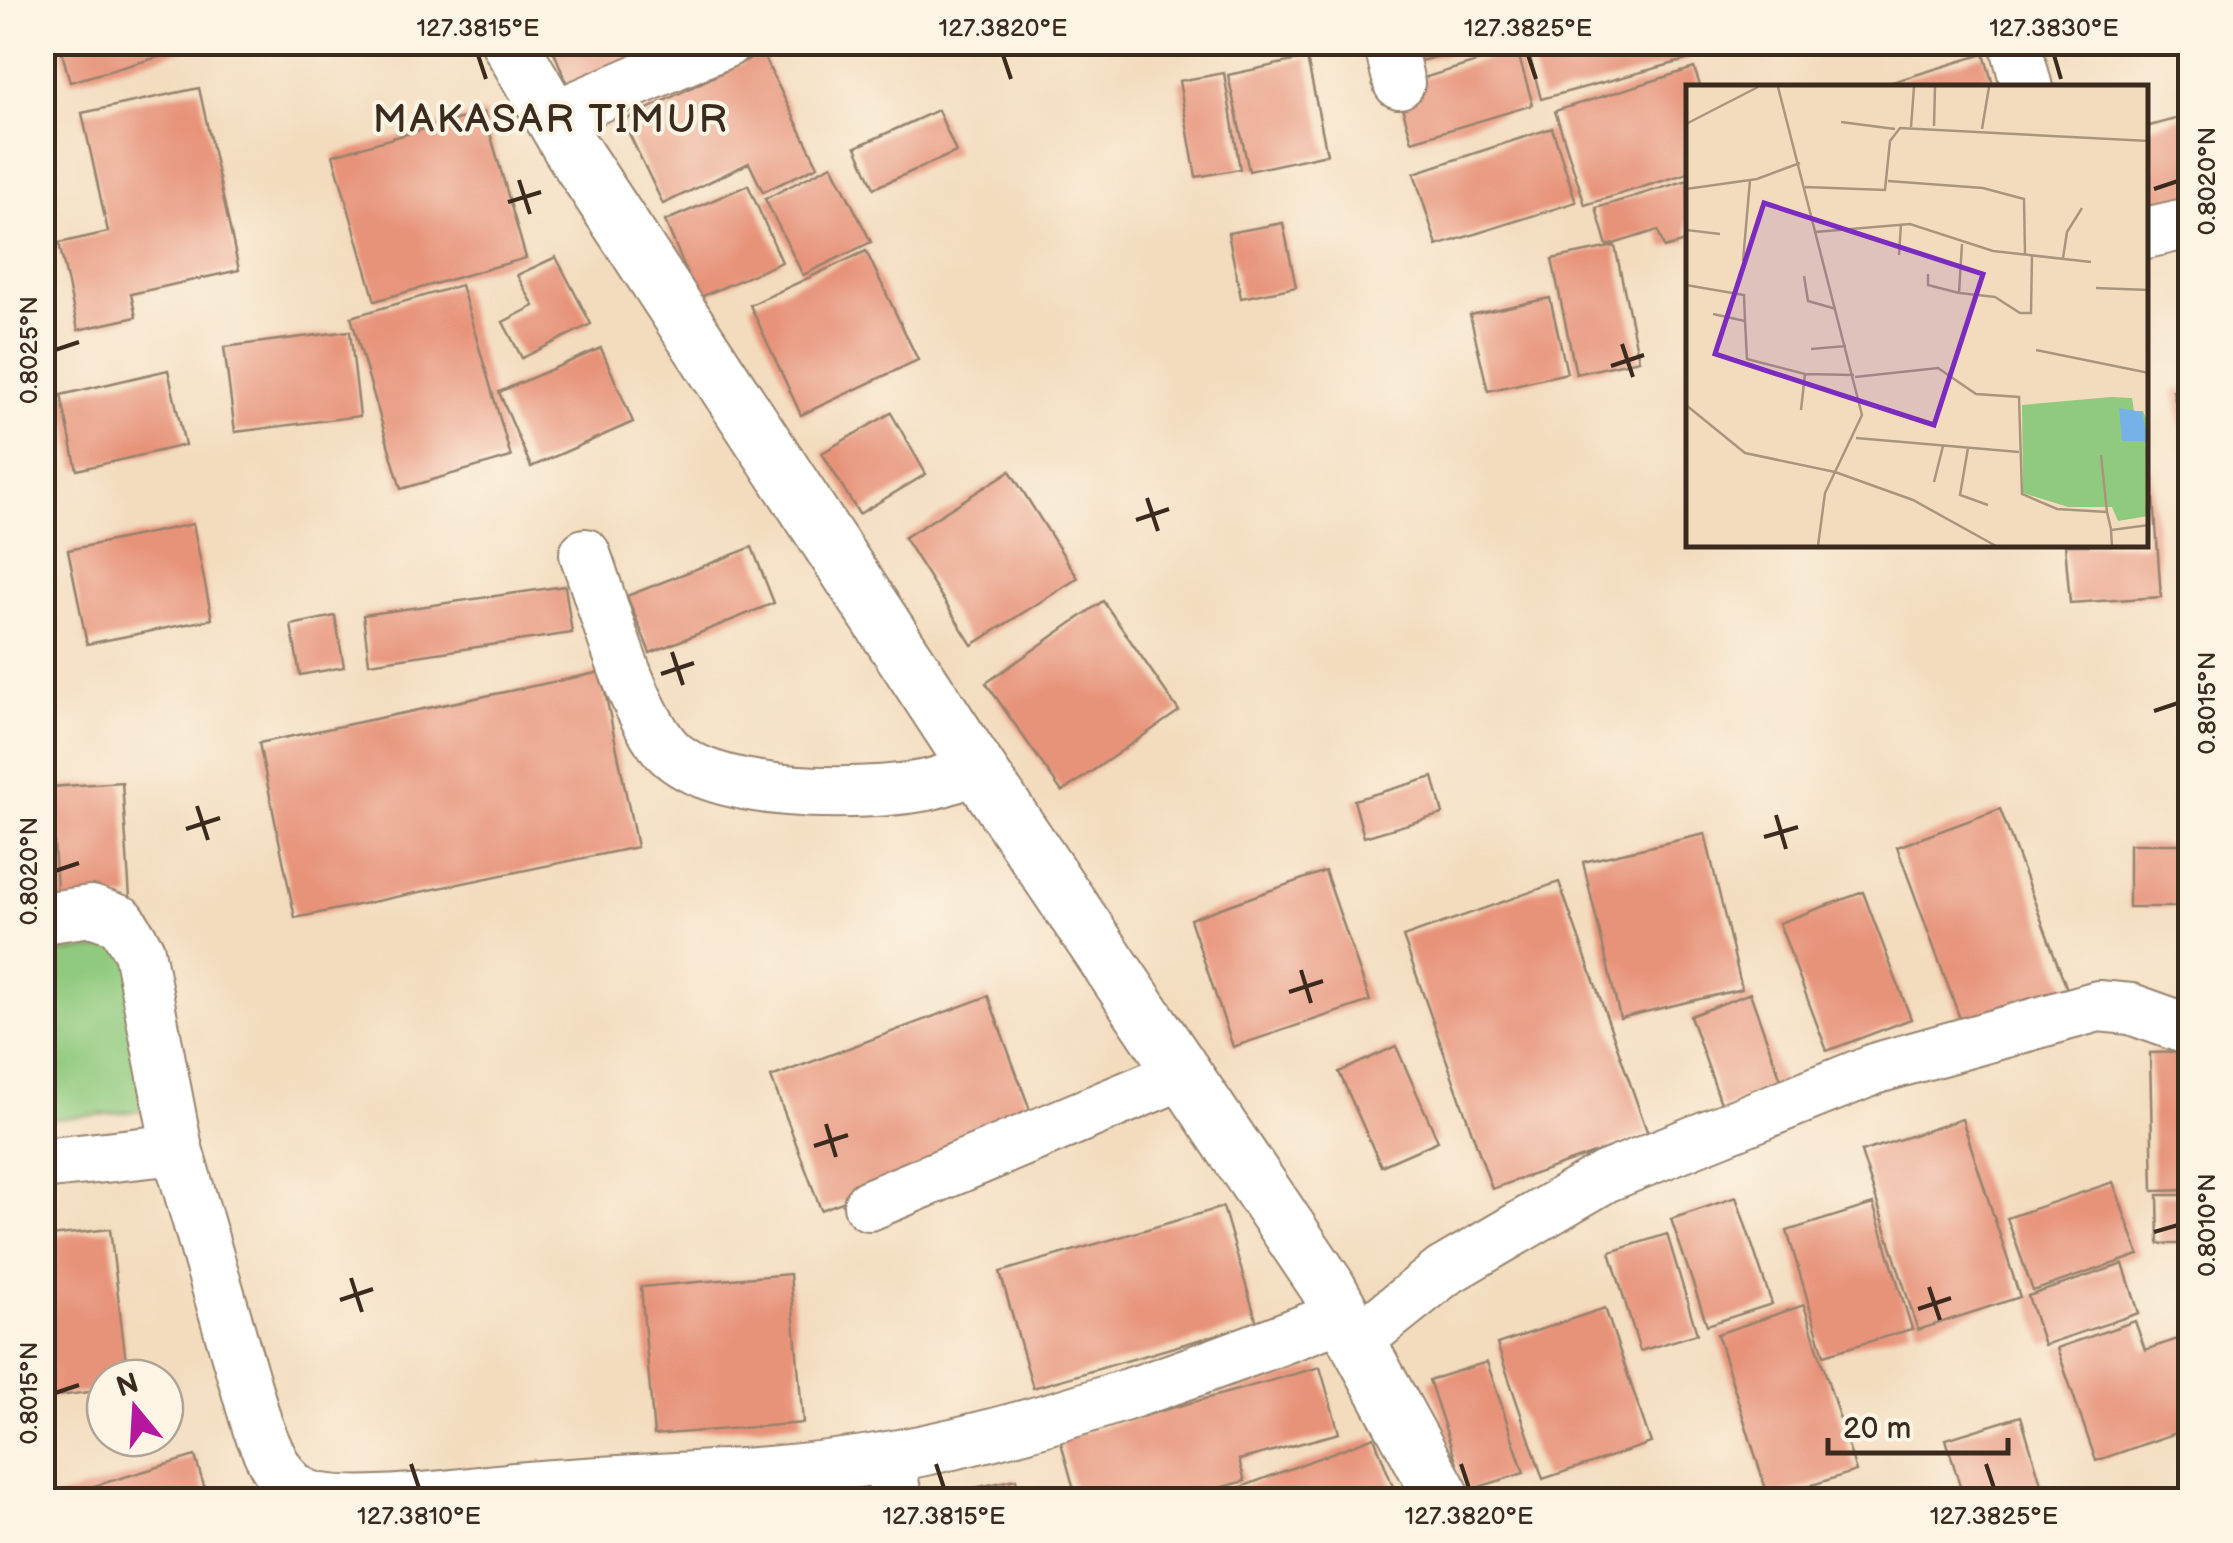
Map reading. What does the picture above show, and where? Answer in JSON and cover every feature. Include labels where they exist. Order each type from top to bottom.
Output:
[{"type":"street","points":[[508,42],[552,117],[978,770],[1185,1074],[1351,1328],[1444,1500]]},
{"type":"street","points":[[552,117],[726,42]]},
{"type":"street","points":[[2015,42],[2026,85]]},
{"type":"street","points":[[2148,233],[2190,223]]},
{"type":"street","points":[[585,554],[645,716],[665,748],[698,773],[747,785],[870,792],[928,784],[978,770]]},
{"type":"street","points":[[42,918],[90,911],[121,920],[140,951],[177,1148],[257,1425],[273,1466],[306,1496],[357,1500],[564,1484],[892,1479],[1198,1372],[1351,1328],[1605,1177],[1878,1068],[2098,1006],[2132,1009],[2190,1030]]},
{"type":"street","points":[[869,1204],[1185,1074]]},
{"type":"street","points":[[42,1164],[177,1148]]},
{"type":"green space","points":[[133,945],[148,1110],[43,1120],[43,954]]},
{"type":"building","points":[[59,42],[205,42],[205,44],[70,82]]},
{"type":"building","points":[[550,42],[713,42],[573,99]]},
{"type":"building","points":[[1402,42],[1487,42],[1487,44],[1408,64]]},
{"type":"building","points":[[1526,42],[1686,42],[1690,59],[1541,99]]},
{"type":"building","points":[[1517,50],[1533,105],[1412,141],[1396,86]]},
{"type":"building","points":[[762,53],[818,166],[763,192],[749,163],[663,204],[623,121]]},
{"type":"building","points":[[1984,54],[1993,85],[1883,85]]},
{"type":"building","points":[[1307,58],[1327,154],[1249,171],[1228,75]]},
{"type":"building","points":[[1694,68],[1700,85],[1686,85],[1686,174],[1585,205],[1555,111]]},
{"type":"building","points":[[1224,73],[1240,169],[1196,177],[1179,81]]},
{"type":"building","points":[[199,88],[239,270],[131,294],[136,317],[78,330],[59,243],[108,232],[82,113]]},
{"type":"building","points":[[938,110],[956,152],[874,188],[856,147]]},
{"type":"building","points":[[484,112],[526,258],[375,301],[333,155]]},
{"type":"building","points":[[2190,115],[2190,204],[2148,215],[2148,126]]},
{"type":"building","points":[[1552,128],[1576,202],[1437,246],[1414,173]]},
{"type":"building","points":[[832,165],[871,242],[803,275],[765,199]]},
{"type":"building","points":[[1686,181],[1686,242],[1664,248],[1658,230],[1607,246],[1596,208]]},
{"type":"building","points":[[748,185],[782,262],[698,298],[665,221]]},
{"type":"building","points":[[1283,223],[1296,287],[1241,298],[1228,233]]},
{"type":"building","points":[[1615,246],[1639,360],[1576,374],[1552,259]]},
{"type":"building","points":[[866,251],[918,360],[801,415],[750,305]]},
{"type":"building","points":[[556,257],[591,324],[522,358],[503,322],[534,306],[517,275]]},
{"type":"building","points":[[461,285],[511,457],[401,489],[351,317]]},
{"type":"building","points":[[1550,298],[1567,373],[1488,391],[1470,315]]},
{"type":"building","points":[[350,331],[360,416],[235,432],[224,347]]},
{"type":"building","points":[[601,348],[633,422],[531,467],[499,392]]},
{"type":"building","points":[[168,370],[185,445],[77,470],[61,395]]},
{"type":"building","points":[[2190,387],[2190,467],[2189,468],[2173,391]]},
{"type":"building","points":[[891,413],[926,474],[859,514],[822,453]]},
{"type":"building","points":[[2152,468],[2161,597],[2070,603],[2065,548],[2148,548],[2148,469]]},
{"type":"building","points":[[1010,471],[1078,578],[972,645],[904,538]]},
{"type":"building","points":[[193,524],[212,619],[87,644],[68,550]]},
{"type":"building","points":[[752,547],[774,603],[650,653],[627,596]]},
{"type":"building","points":[[565,586],[572,633],[369,663],[363,615]]},
{"type":"building","points":[[1103,601],[1179,711],[1062,792],[986,683]]},
{"type":"building","points":[[335,616],[344,667],[300,675],[291,625]]},
{"type":"building","points":[[601,672],[637,847],[295,918],[259,743]]},
{"type":"building","points":[[1433,777],[1443,814],[1364,837],[1354,800]]},
{"type":"building","points":[[122,782],[130,898],[58,903],[50,787]]},
{"type":"building","points":[[2000,809],[2070,997],[1966,1035],[1897,847]]},
{"type":"building","points":[[1705,834],[1742,989],[1620,1018],[1583,862]]},
{"type":"building","points":[[2129,844],[2190,844],[2190,907],[2129,907]]},
{"type":"building","points":[[1325,871],[1370,1001],[1233,1047],[1190,919]]},
{"type":"building","points":[[1559,882],[1648,1134],[1492,1189],[1403,937]]},
{"type":"building","points":[[1863,892],[1911,1019],[1827,1051],[1779,923]]},
{"type":"building","points":[[1750,993],[1784,1088],[1723,1109],[1690,1016]]},
{"type":"building","points":[[988,996],[1037,1129],[821,1210],[771,1077]]},
{"type":"building","points":[[1396,1046],[1438,1141],[1381,1166],[1339,1072]]},
{"type":"building","points":[[2190,1052],[2190,1190],[2153,1191],[2150,1053]]},
{"type":"building","points":[[1962,1119],[2020,1297],[1918,1330],[1861,1152]]},
{"type":"building","points":[[2113,1182],[2139,1255],[2033,1291],[2007,1218]]},
{"type":"building","points":[[2158,1195],[2190,1195],[2190,1244],[2159,1244]]},
{"type":"building","points":[[1736,1197],[1772,1304],[1707,1325],[1671,1219]]},
{"type":"building","points":[[1873,1204],[1912,1329],[1824,1355],[1787,1231]]},
{"type":"building","points":[[1223,1207],[1257,1323],[1033,1388],[1000,1272]]},
{"type":"building","points":[[110,1229],[126,1358],[85,1358],[85,1393],[42,1398],[42,1237]]},
{"type":"building","points":[[1667,1234],[1697,1334],[1640,1351],[1610,1252]]},
{"type":"building","points":[[2123,1264],[2139,1313],[2044,1345],[2028,1296]]},
{"type":"building","points":[[790,1274],[803,1423],[654,1435],[641,1287]]},
{"type":"building","points":[[1804,1305],[1856,1471],[1769,1499],[1717,1334]]},
{"type":"building","points":[[1605,1308],[1651,1443],[1543,1479],[1497,1344]]},
{"type":"building","points":[[2135,1321],[2145,1350],[2190,1335],[2190,1428],[2096,1461],[2057,1348]]},
{"type":"building","points":[[1487,1362],[1524,1473],[1466,1491],[1429,1380]]},
{"type":"building","points":[[1320,1367],[1339,1433],[1239,1460],[1245,1481],[1174,1500],[1077,1500],[1060,1439]]},
{"type":"building","points":[[2021,1416],[2042,1487],[1996,1500],[1964,1500],[1946,1439]]},
{"type":"building","points":[[1374,1437],[1398,1500],[1207,1500]]},
{"type":"building","points":[[195,1456],[208,1500],[47,1500]]},
{"type":"building","points":[[1016,1479],[1020,1500],[923,1499]]},
{"type":"building","points":[[2190,1489],[2190,1500],[2169,1500],[2168,1495]]},
{"type":"district","name":"MAKASAR TIMUR","points":[[551,120]]}]
